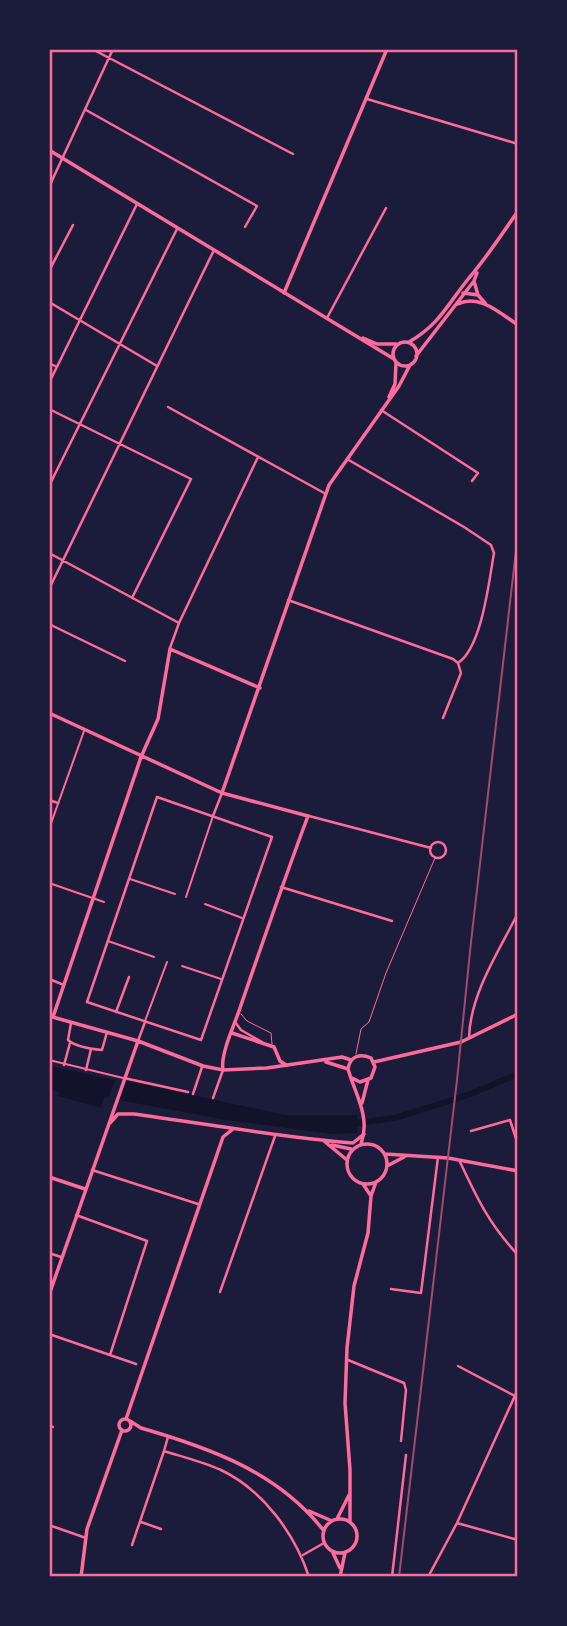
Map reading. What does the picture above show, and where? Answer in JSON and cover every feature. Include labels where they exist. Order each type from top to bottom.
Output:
[{"type":"street","points":[[92,49],[293,154]]},
{"type":"street","points":[[49,187],[113,49]]},
{"type":"street","points":[[284,293],[387,49]]},
{"type":"street","points":[[366,99],[518,144]]},
{"type":"street","points":[[86,110],[257,206],[245,227]]},
{"type":"street","points":[[49,150],[403,366],[410,365]]},
{"type":"street","points":[[49,383],[137,204]]},
{"type":"street","points":[[327,318],[386,208]]},
{"type":"street","points":[[352,333],[376,344],[398,344],[409,342],[427,331],[478,269],[518,211]]},
{"type":"street","points":[[49,271],[73,225]]},
{"type":"street","points":[[49,486],[177,228]]},
{"type":"street","points":[[49,589],[214,250]]},
{"type":"street","points":[[186,897],[329,485],[399,386],[416,356],[474,281],[478,269]]},
{"type":"street","points":[[474,281],[478,295],[486,305],[518,326]]},
{"type":"street","points":[[457,295],[465,292],[478,295]]},
{"type":"street","points":[[456,305],[466,300],[486,305]]},
{"type":"street","points":[[49,302],[157,366]]},
{"type":"street","points":[[409,342],[414,346],[416,356]]},
{"type":"street","points":[[382,408],[396,384],[393,349],[398,344]]},
{"type":"street","points":[[49,363],[57,367]]},
{"type":"street","points":[[168,407],[326,494]]},
{"type":"street","points":[[382,408],[478,472],[472,481]]},
{"type":"street","points":[[49,409],[191,479],[132,598]]},
{"type":"street","points":[[258,457],[179,623],[170,649],[158,719],[141,757],[51,1017],[138,1041],[203,1066],[223,1070],[286,1066],[342,1057],[369,1057],[375,1072]]},
{"type":"street","points":[[347,459],[491,545],[494,553],[484,611],[467,657],[458,663]]},
{"type":"street","points":[[49,553],[179,623]]},
{"type":"street","points":[[288,600],[453,659],[458,663],[461,673],[443,718]]},
{"type":"street","points":[[49,624],[125,661]]},
{"type":"street","points":[[170,649],[260,688]]},
{"type":"street","points":[[49,713],[222,793],[430,848]]},
{"type":"street","points":[[49,829],[85,730]]},
{"type":"street","points":[[157,797],[213,816],[272,837],[201,1040],[87,1002],[117,907],[157,797]]},
{"type":"street","points":[[49,800],[58,803]]},
{"type":"street","points":[[213,1098],[235,1022],[308,816]]},
{"type":"street","points":[[437,843],[445,847],[444,855],[435,858],[430,848],[437,843]]},
{"type":"street","points":[[128,878],[175,894]]},
{"type":"street","points":[[49,883],[104,902]]},
{"type":"street","points":[[281,887],[392,921]]},
{"type":"street","points":[[205,904],[243,918]]},
{"type":"street","points":[[469,1038],[472,1014],[479,994],[518,913]]},
{"type":"street","points":[[107,941],[154,957]]},
{"type":"street","points":[[49,1295],[159,978],[167,962]]},
{"type":"street","points":[[182,966],[222,980]]},
{"type":"street","points":[[116,1012],[129,977]]},
{"type":"street","points":[[49,979],[64,985]]},
{"type":"street","points":[[373,1062],[386,1061],[469,1038],[518,1014]]},
{"type":"street","points":[[235,1022],[241,1030],[265,1044]]},
{"type":"street","points":[[64,1065],[70,1043],[68,1040],[71,1023]]},
{"type":"street","points":[[70,1043],[102,1051],[107,1032]]},
{"type":"street","points":[[232,1032],[272,1046],[286,1066]]},
{"type":"street","points":[[86,1070],[91,1049]]},
{"type":"street","points":[[267,1068],[277,1055]]},
{"type":"street","points":[[348,1069],[354,1058]]},
{"type":"street","points":[[49,1060],[188,1092]]},
{"type":"street","points":[[321,1061],[348,1069],[362,1105],[364,1134],[361,1144]]},
{"type":"street","points":[[362,1105],[368,1080],[386,1061]]},
{"type":"street","points":[[193,1094],[203,1066]]},
{"type":"street","points":[[352,1078],[360,1082],[368,1080]]},
{"type":"street","points":[[107,1126],[118,1114],[134,1114],[323,1141],[353,1143],[364,1134]]},
{"type":"street","points":[[471,1131],[510,1120],[518,1145]]},
{"type":"street","points":[[214,1125],[223,1137]]},
{"type":"street","points":[[129,1429],[128,1420],[223,1137],[233,1129]]},
{"type":"street","points":[[364,1134],[370,1143]]},
{"type":"street","points":[[220,1292],[275,1136]]},
{"type":"street","points":[[323,1141],[347,1149],[361,1144],[376,1145],[385,1154],[387,1166],[386,1172],[376,1182],[371,1196],[369,1233],[352,1302],[346,1360],[350,1522],[358,1539],[353,1548],[345,1553],[333,1552]]},
{"type":"street","points":[[329,1144],[347,1160]]},
{"type":"street","points":[[354,1148],[347,1160],[348,1172],[357,1182],[376,1182]]},
{"type":"street","points":[[385,1154],[438,1158],[518,1171]]},
{"type":"street","points":[[387,1166],[406,1156]]},
{"type":"street","points":[[438,1158],[491,1165]]},
{"type":"street","points":[[391,1289],[421,1293],[438,1158]]},
{"type":"street","points":[[460,1162],[482,1210],[518,1255]]},
{"type":"street","points":[[92,1170],[200,1204]]},
{"type":"street","points":[[49,1177],[85,1189]]},
{"type":"street","points":[[363,1184],[371,1196]]},
{"type":"street","points":[[76,1215],[147,1241],[110,1355]]},
{"type":"street","points":[[49,1253],[61,1257]]},
{"type":"street","points":[[49,1334],[136,1364]]},
{"type":"street","points":[[346,1360],[404,1383],[406,1390],[401,1441]]},
{"type":"street","points":[[458,1366],[515,1396]]},
{"type":"street","points":[[428,1577],[457,1524],[518,1389]]},
{"type":"street","points":[[128,1420],[141,1428],[218,1453],[250,1467],[307,1510],[324,1531],[324,1543],[333,1552],[340,1570]]},
{"type":"street","points":[[81,1577],[86,1538],[122,1430],[119,1423],[128,1420]]},
{"type":"street","points":[[122,1430],[141,1428]]},
{"type":"street","points":[[132,1545],[168,1436]]},
{"type":"street","points":[[164,1451],[220,1470],[239,1480],[264,1502],[287,1531],[302,1556],[309,1577]]},
{"type":"street","points":[[392,1577],[407,1455]]},
{"type":"street","points":[[324,1531],[334,1520],[349,1493]]},
{"type":"street","points":[[307,1510],[334,1520],[350,1522]]},
{"type":"street","points":[[140,1522],[161,1529]]},
{"type":"street","points":[[457,1524],[517,1540],[518,1535]]},
{"type":"street","points":[[49,1525],[86,1538]]},
{"type":"street","points":[[302,1556],[324,1543]]},
{"type":"street","points":[[340,1577],[345,1553]]},
{"type":"lane","points":[[354,1058],[361,1029],[369,1022],[386,973],[435,858]]},
{"type":"lane","points":[[239,1012],[247,1021],[271,1033],[272,1046]]},
{"type":"shaded area","points":[[49,1066],[115,1080],[109,1097],[105,1096],[101,1108],[58,1096],[59,1092],[49,1089]]},
{"type":"shaded area","points":[[126,1081],[285,1115],[357,1115],[357,1133],[332,1134],[227,1120],[119,1100]]},
{"type":"waterway","points":[[349,1124],[395,1118],[468,1095],[518,1074]]},
{"type":"railway","points":[[399,1577],[518,533]]}]
